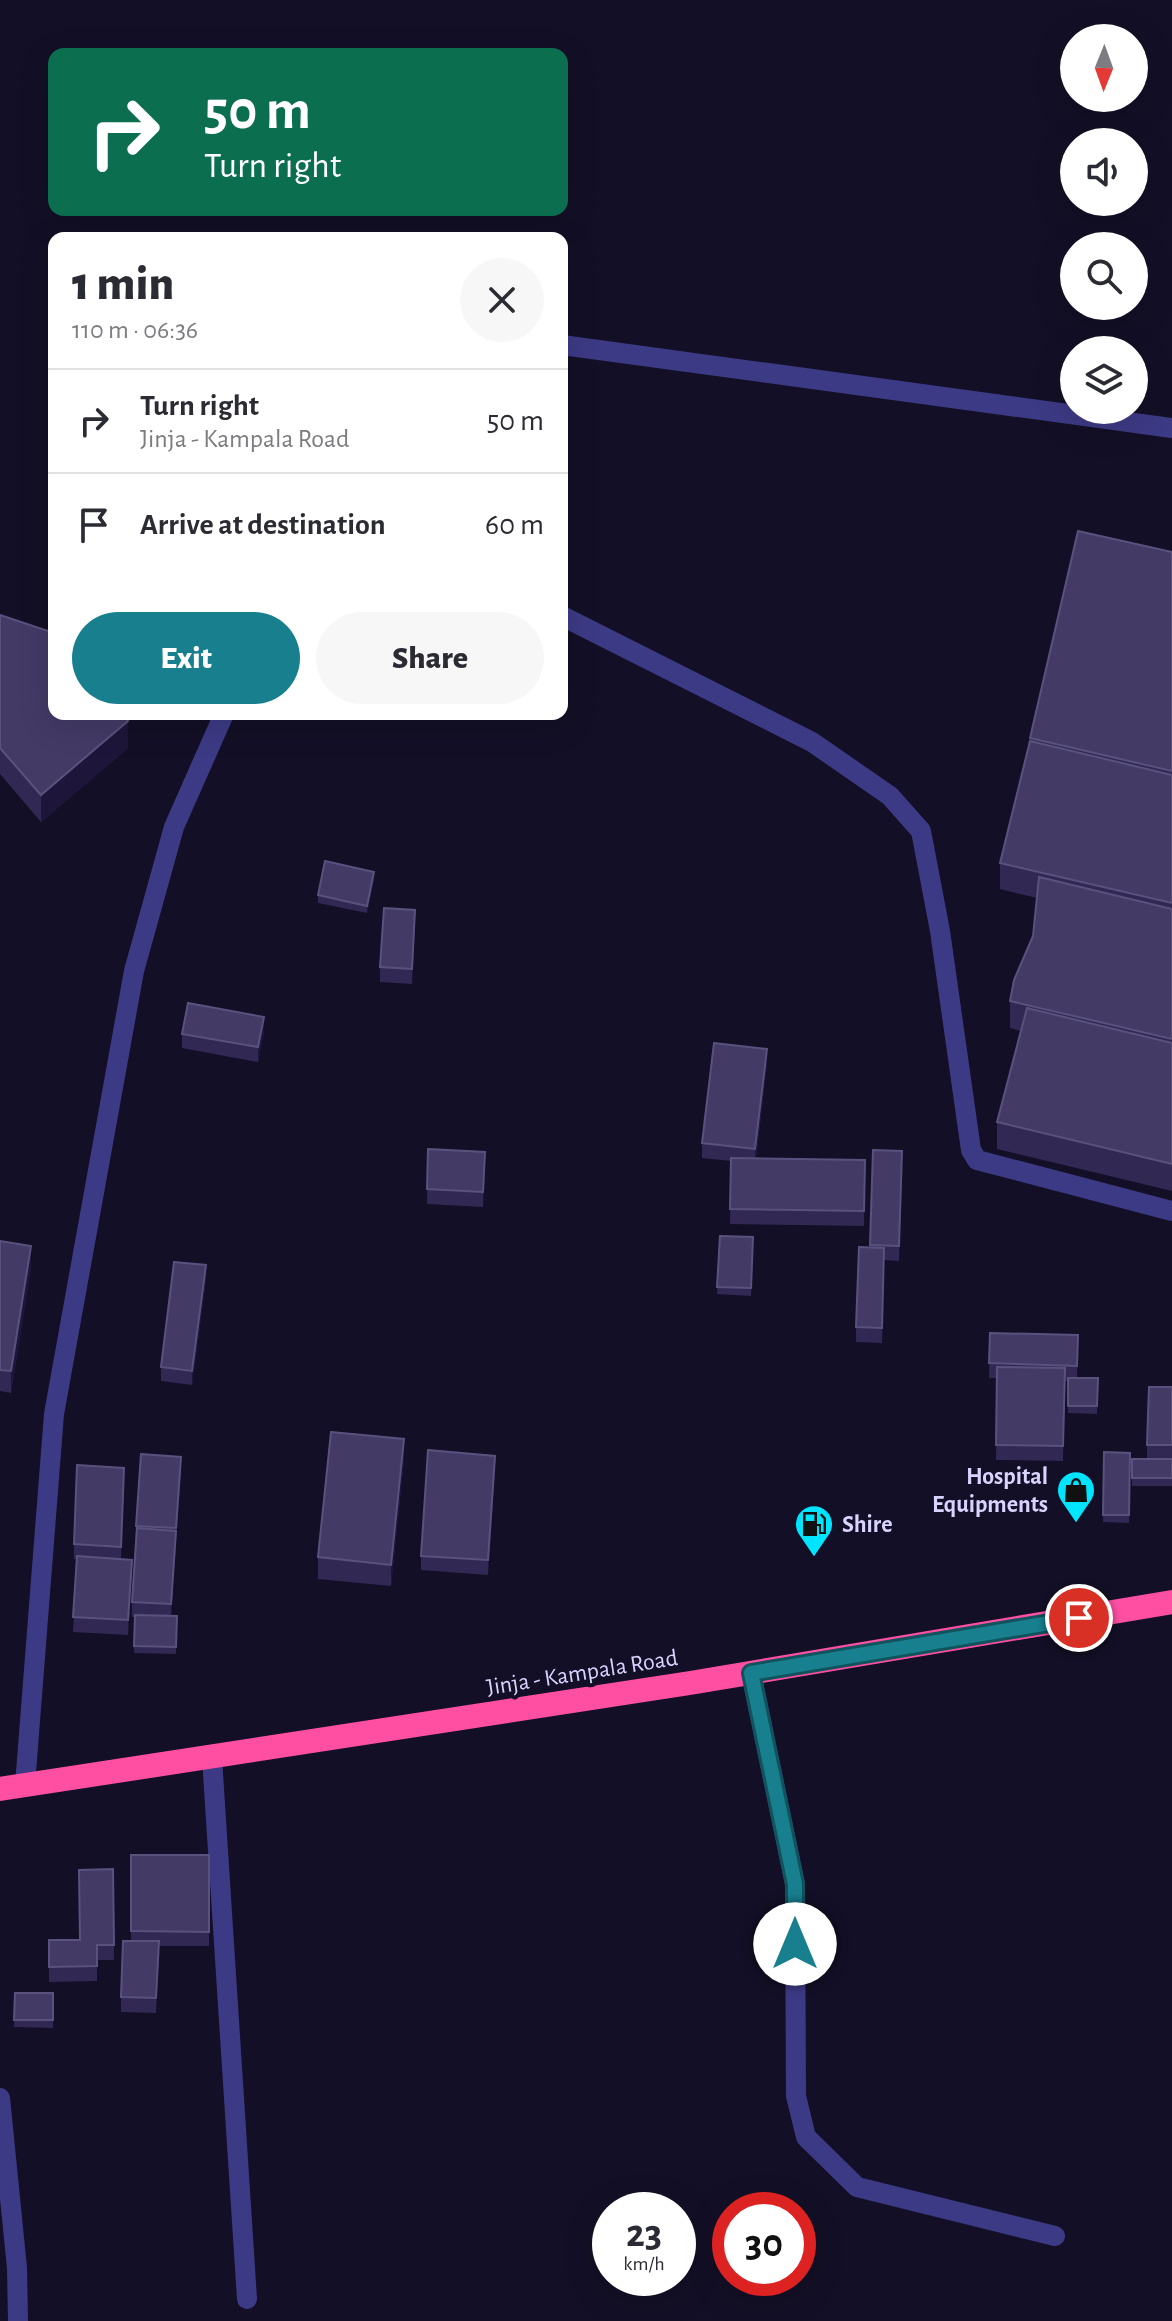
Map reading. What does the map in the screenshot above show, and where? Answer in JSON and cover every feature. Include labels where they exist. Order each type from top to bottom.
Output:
[{"type":"highway","name":"Jinja - Kampala Road","points":[[0,1789],[751,1673],[1172,1602]]},
{"type":"street","points":[[568,346],[1172,428]]},
{"type":"street","points":[[568,619],[812,742],[890,796],[921,831],[940,931],[971,1150],[977,1160],[1172,1211]]},
{"type":"street","points":[[25,1785],[54,1414],[134,971],[174,827],[221,720]]},
{"type":"street","points":[[751,1673],[795,1884],[796,2096],[806,2137],[857,2187],[1055,2236]]},
{"type":"street","points":[[212,1758],[247,2299]]},
{"type":"street","points":[[0,2098],[17,2268],[18,2321]]},
{"type":"building","points":[[1078,531],[1172,552],[1172,771],[1030,738]]},
{"type":"building","points":[[0,615],[48,631],[48,720],[128,721],[41,795],[0,748]]},
{"type":"building","points":[[1030,741],[1172,775],[1172,903],[1000,863]]},
{"type":"building","points":[[325,861],[374,872],[367,906],[318,895]]},
{"type":"building","points":[[1039,877],[1172,909],[1172,1039],[1010,1001],[1014,980],[1033,936]]},
{"type":"building","points":[[384,908],[415,910],[412,969],[380,967]]},
{"type":"building","points":[[188,1003],[264,1017],[258,1047],[182,1034]]},
{"type":"building","points":[[1027,1008],[1172,1043],[1172,1164],[997,1122]]},
{"type":"building","points":[[714,1043],[767,1049],[755,1149],[702,1143]]},
{"type":"building","points":[[428,1149],[485,1152],[483,1192],[427,1189]]},
{"type":"building","points":[[873,1150],[902,1151],[899,1246],[870,1245]]},
{"type":"building","points":[[731,1158],[865,1160],[864,1211],[730,1209]]},
{"type":"building","points":[[720,1236],[753,1237],[751,1288],[717,1287]]},
{"type":"building","points":[[0,1241],[31,1246],[11,1371],[0,1370]]},
{"type":"building","points":[[859,1247],[884,1248],[882,1328],[856,1327]]},
{"type":"building","points":[[174,1262],[206,1265],[192,1371],[161,1367]]},
{"type":"building","points":[[990,1333],[1078,1335],[1077,1366],[989,1363]]},
{"type":"building","points":[[997,1367],[1065,1368],[1063,1446],[996,1445]]},
{"type":"building","points":[[1068,1378],[1098,1378],[1097,1406],[1068,1406]]},
{"type":"building","points":[[1149,1387],[1172,1387],[1172,1445],[1147,1445]]},
{"type":"building","points":[[331,1432],[404,1439],[391,1565],[318,1557]]},
{"type":"building","points":[[428,1450],[495,1456],[488,1560],[421,1556]]},
{"type":"building","points":[[1104,1452],[1130,1453],[1129,1515],[1103,1515]]},
{"type":"building","points":[[141,1454],[181,1457],[176,1528],[136,1526]]},
{"type":"building","points":[[1132,1459],[1172,1459],[1172,1478],[1132,1478]]},
{"type":"building","points":[[77,1465],[124,1468],[121,1547],[74,1544]]},
{"type":"building","points":[[137,1528],[176,1531],[171,1604],[132,1602]]},
{"type":"building","points":[[77,1556],[132,1560],[128,1620],[73,1617]]},
{"type":"building","points":[[135,1615],[177,1616],[176,1647],[134,1646]]},
{"type":"building","points":[[131,1855],[209,1855],[209,1932],[131,1931]]},
{"type":"building","points":[[113,1869],[114,1945],[97,1945],[97,1966],[49,1967],[49,1940],[80,1940],[79,1870]]},
{"type":"building","points":[[123,1941],[159,1941],[156,1998],[121,1997]]},
{"type":"building","points":[[15,1993],[53,1993],[53,2020],[14,2020]]},
{"type":"place","name":"Hospital Equipments","points":[[1076,1524]]},
{"type":"place","name":"Shire","points":[[814,1558]]},
{"type":"route","points":[[795,1944],[795,1884],[751,1673],[1079,1618]]}]
